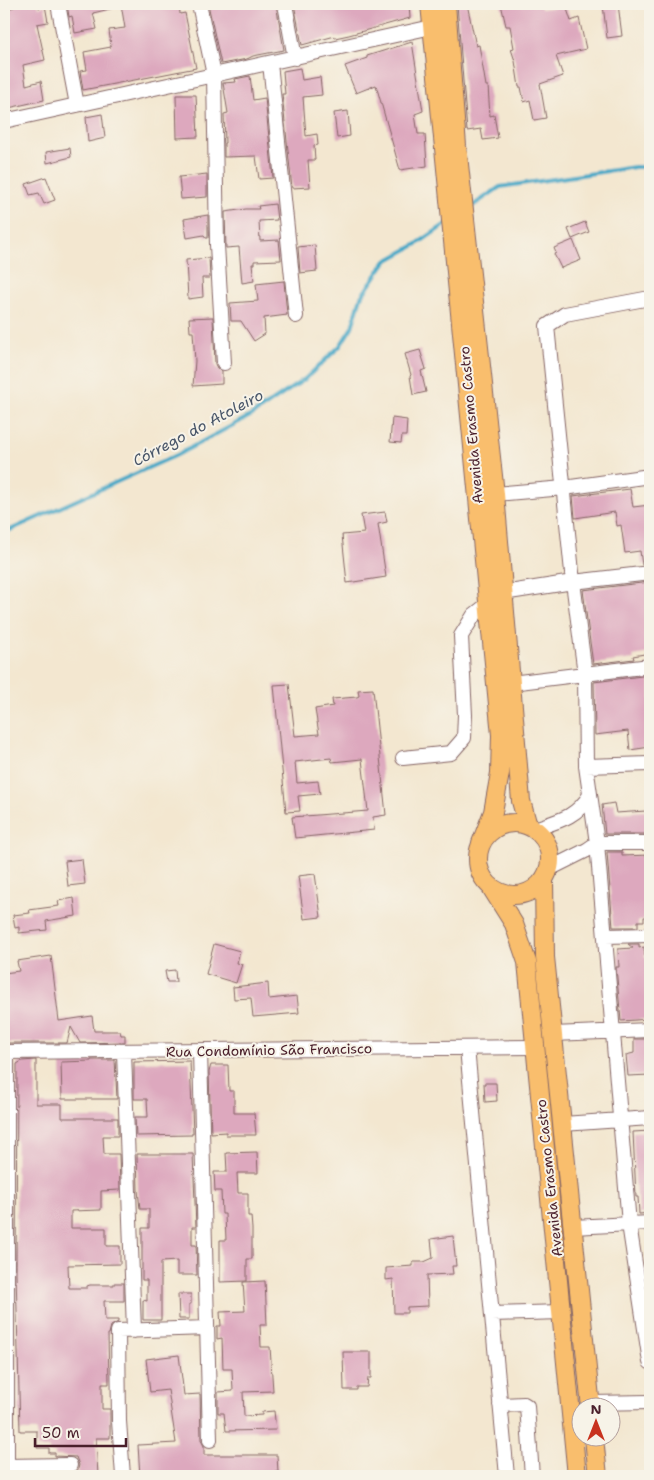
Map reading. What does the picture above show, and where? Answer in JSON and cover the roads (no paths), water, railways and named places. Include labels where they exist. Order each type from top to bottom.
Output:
[{"type":"main road","name":"Avenida Erasmo Castro","points":[[430,4],[460,244],[488,604],[501,735],[500,773],[493,812],[481,843]]},
{"type":"main road","name":"Avenida Erasmo Castro","points":[[446,4],[456,203]]},
{"type":"main road","name":"Avenida Erasmo Castro","points":[[460,244],[495,494],[521,801],[531,828]]},
{"type":"main road","points":[[514,823],[531,828],[542,837],[548,847],[550,858],[547,874],[536,888],[526,893],[514,896],[503,894],[492,888],[483,879],[478,868],[477,856],[481,843],[489,833],[501,826],[514,823]]},
{"type":"main road","name":"Avenida Erasmo Castro","points":[[547,874],[545,958],[590,1398]]},
{"type":"main road","name":"Avenida Erasmo Castro","points":[[492,888],[514,924],[527,962],[577,1476]]},
{"type":"main road","points":[[595,1448],[598,1476]]},
{"type":"street","points":[[58,4],[78,105]]},
{"type":"street","points":[[199,4],[214,75],[217,245],[224,363]]},
{"type":"street","points":[[284,4],[295,58]]},
{"type":"street","points":[[4,121],[432,27]]},
{"type":"street","points":[[270,63],[296,316]]},
{"type":"street","points":[[650,298],[565,314],[547,326],[585,674],[586,766],[597,843],[622,1119],[629,1224],[650,1362]]},
{"type":"street","points":[[495,494],[564,488],[650,476]]},
{"type":"street","points":[[503,593],[650,573]]},
{"type":"street","points":[[404,758],[451,753],[464,738],[462,636],[474,615],[488,604]]},
{"type":"street","points":[[511,683],[650,666]]},
{"type":"street","points":[[586,766],[650,764]]},
{"type":"street","points":[[531,828],[569,817],[584,806],[590,795]]},
{"type":"street","points":[[547,874],[597,843],[650,843]]},
{"type":"street","points":[[605,936],[650,935]]},
{"type":"street","points":[[553,1034],[650,1030]]},
{"type":"street","name":"Rua Condomínio São Francisco","points":[[5,1052],[535,1047]]},
{"type":"street","points":[[467,1048],[507,1476]]},
{"type":"street","points":[[200,1051],[210,1440]]},
{"type":"street","points":[[5,1052],[5,1466],[70,1465]]},
{"type":"street","points":[[124,1052],[134,1331]]},
{"type":"street","points":[[563,1124],[650,1118]]},
{"type":"street","points":[[573,1227],[650,1223]]},
{"type":"street","points":[[492,1314],[562,1312]]},
{"type":"street","points":[[122,1471],[119,1420],[118,1332],[207,1328]]},
{"type":"street","points":[[622,1403],[650,1402]]},
{"type":"street","points":[[500,1405],[524,1404],[526,1406],[532,1476]]},
{"type":"waterway","name":"Córrego do Atoleiro","points":[[468,209],[500,187],[635,167],[650,167]]},
{"type":"waterway","name":"Córrego do Atoleiro","points":[[4,534],[177,455],[252,415],[305,379],[340,346],[352,327],[361,297],[386,261],[417,244],[446,224]]}]
